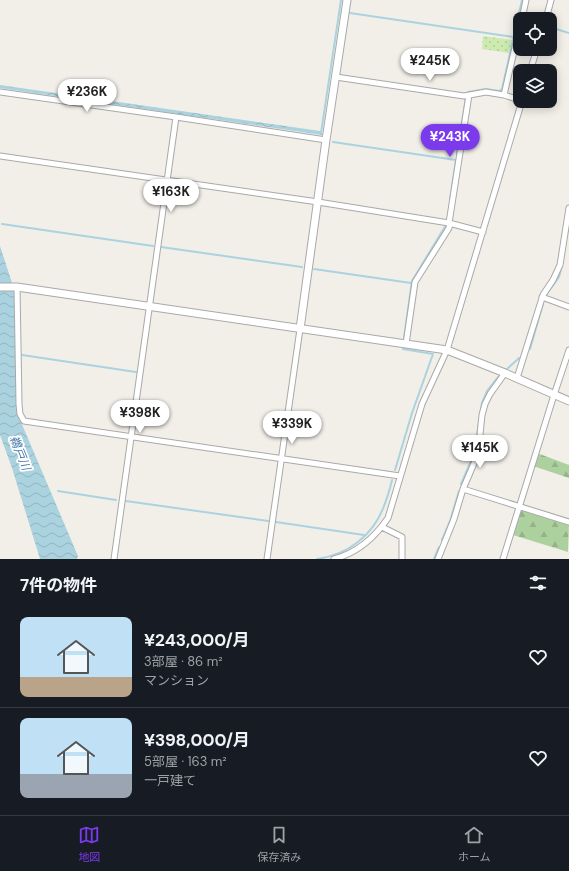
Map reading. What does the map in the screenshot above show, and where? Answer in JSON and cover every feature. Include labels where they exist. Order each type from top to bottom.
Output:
[{"type":"street","points":[[267,559],[347,0]]},
{"type":"street","points":[[523,12],[526,0]]},
{"type":"street","points":[[548,12],[551,0]]},
{"type":"street","points":[[504,95],[513,56]]},
{"type":"street","points":[[336,77],[464,96],[486,92],[513,98]]},
{"type":"street","points":[[0,92],[326,140]]},
{"type":"street","points":[[406,344],[415,282],[449,228],[469,95]]},
{"type":"street","points":[[334,559],[343,557],[367,542],[382,527],[388,518],[422,404],[447,350],[519,108]]},
{"type":"street","points":[[114,559],[176,117]]},
{"type":"street","points":[[0,156],[318,202],[450,223],[483,232]]},
{"type":"street","points":[[517,378],[542,297],[553,280],[560,265],[569,208]]},
{"type":"street","points":[[0,287],[17,287],[447,350],[569,401]]},
{"type":"street","points":[[17,287],[19,404],[20,414],[24,421],[400,476]]},
{"type":"street","points":[[542,297],[569,307]]},
{"type":"street","points":[[503,559],[569,350]]},
{"type":"street","points":[[438,559],[454,519],[463,489],[478,454],[482,415],[485,404],[490,394],[505,373]]},
{"type":"street","points":[[463,489],[569,522]]},
{"type":"street","points":[[382,527],[402,537],[402,559]]},
{"type":"green space","points":[[483,36],[512,40],[509,53],[482,49]]},
{"type":"green space","points":[[537,453],[569,465],[569,478],[533,466]]},
{"type":"green space","points":[[520,510],[569,524],[568,552],[513,535]]},
{"type":"water","points":[[0,85],[320,131],[322,132],[322,135],[0,88]]},
{"type":"water","name":"鵜戸川","points":[[0,246],[15,292],[18,415],[78,556],[77,559],[40,559],[12,468],[0,435]]},
{"type":"waterway","points":[[321,133],[341,0]]},
{"type":"waterway","points":[[467,94],[468,92],[486,89],[499,91],[502,89],[522,0]]},
{"type":"waterway","points":[[350,13],[513,37]]},
{"type":"waterway","points":[[557,29],[569,33]]},
{"type":"waterway","points":[[457,154],[466,97]]},
{"type":"waterway","points":[[333,142],[456,160],[450,200]]},
{"type":"waterway","points":[[2,224],[153,246]]},
{"type":"waterway","points":[[404,338],[412,281],[446,225]]},
{"type":"waterway","points":[[161,247],[302,267]]},
{"type":"waterway","points":[[546,295],[559,277],[562,265]]},
{"type":"waterway","points":[[314,269],[411,283]]},
{"type":"waterway","points":[[530,349],[543,304]]},
{"type":"waterway","points":[[395,470],[412,413],[433,354],[403,349]]},
{"type":"waterway","points":[[22,355],[136,372]]},
{"type":"waterway","points":[[507,369],[519,358]]},
{"type":"waterway","points":[[461,484],[474,454],[482,403],[487,391],[498,377]]},
{"type":"waterway","points":[[317,559],[339,553],[358,542],[366,535],[379,517],[392,480]]},
{"type":"waterway","points":[[58,491],[116,500]]},
{"type":"waterway","points":[[442,540],[450,521],[459,491]]},
{"type":"waterway","points":[[126,501],[268,521]]},
{"type":"waterway","points":[[276,522],[364,535]]},
{"type":"waterway","points":[[434,559],[439,547]]}]
